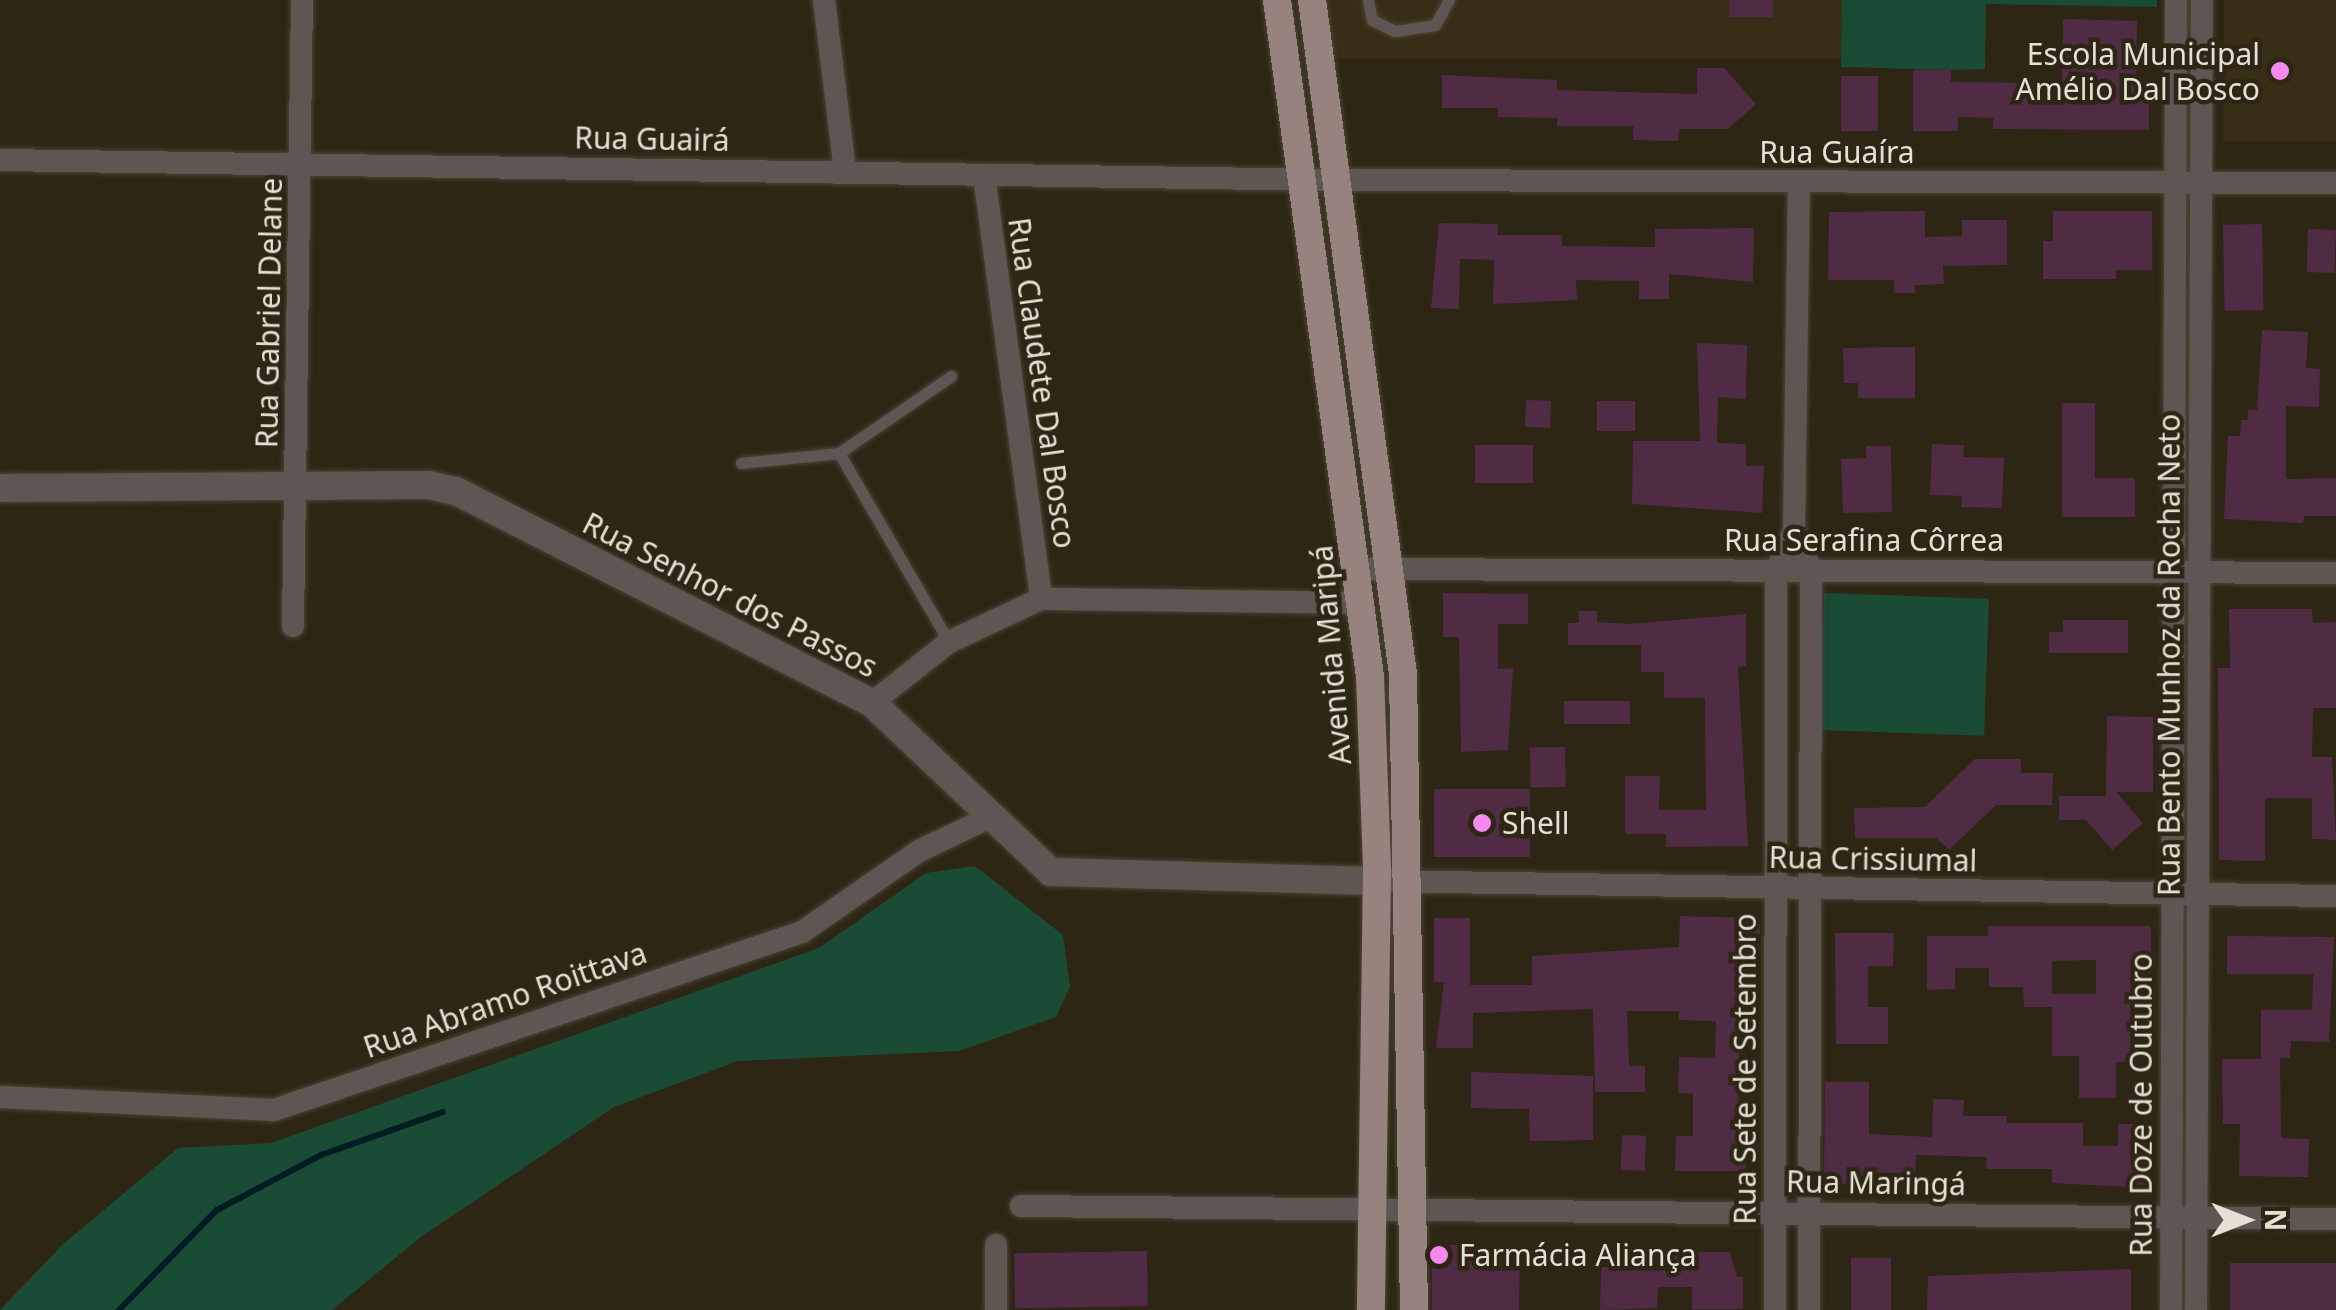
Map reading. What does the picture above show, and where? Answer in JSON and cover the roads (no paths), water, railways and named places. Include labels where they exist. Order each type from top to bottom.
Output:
[{"type":"main road","name":"Avenida Maripá","points":[[1277,0],[1363,603],[1376,881],[1371,1310]]},
{"type":"main road","points":[[1312,0],[1395,603],[1409,882],[1414,1310]]},
{"type":"main road","points":[[1357,556],[1390,556]]},
{"type":"main road","points":[[1363,603],[1385,595],[1395,603]]},
{"type":"main road","points":[[1385,864],[1409,882],[1400,899],[1376,881],[1385,864]]},
{"type":"main road","points":[[1372,1206],[1406,1196],[1415,1207]]},
{"type":"main road","points":[[1372,1206],[1406,1219],[1415,1207]]},
{"type":"street","name":"Rua Gabriel Delane","points":[[294,626],[302,0]]},
{"type":"street","points":[[824,0],[845,171]]},
{"type":"street","name":"Rua Doze de Outubro","points":[[2171,1310],[2176,0]]},
{"type":"street","name":"Rua Bento Munhoz da Rocha Neto","points":[[2196,1310],[2202,0]]},
{"type":"street","name":"Rua Guairá","points":[[0,160],[1304,180]]},
{"type":"street","name":"Rua Claudete Dal Bosco","points":[[984,175],[1040,600]]},
{"type":"street","name":"Rua Guaíra","points":[[1304,180],[2336,184]]},
{"type":"street","name":"Rua Sete de Setembro","points":[[1776,1310],[1776,571],[1794,531],[1799,182]]},
{"type":"street","name":"Rua Senhor dos Passos","points":[[0,488],[428,485],[456,491],[872,704],[1051,872],[1376,881]]},
{"type":"street","name":"Rua Sete de Setembro","points":[[1794,531],[1811,570],[1809,1310]]},
{"type":"street","name":"Rua Serafina Côrrea","points":[[1390,556],[1776,571],[2174,569],[2336,573]]},
{"type":"street","points":[[872,704],[949,642],[1040,600],[1363,603]]},
{"type":"street","name":"Rua Abramo Roittava","points":[[0,1097],[274,1110],[802,932],[919,851],[994,815]]},
{"type":"street","name":"Rua Crissiumal","points":[[1409,882],[2336,896]]},
{"type":"street","points":[[1022,1206],[1372,1206]]},
{"type":"street","name":"Rua Maringá","points":[[1415,1207],[2336,1219]]},
{"type":"street","points":[[996,1245],[996,1310]]},
{"type":"lane","points":[[1368,0],[1372,20],[1395,31],[1435,25],[1449,0]]},
{"type":"lane","points":[[742,463],[839,453],[951,376]]},
{"type":"lane","points":[[839,453],[949,642]]},
{"type":"waterway","points":[[119,1310],[217,1210],[321,1155],[443,1112]]},
{"type":"place","name":"Escola Municipal Amélio Dal Bosco","points":[[2280,71]]},
{"type":"place","name":"Shell","points":[[1482,823]]},
{"type":"place","name":"Farmácia Aliança","points":[[1439,1255]]}]
